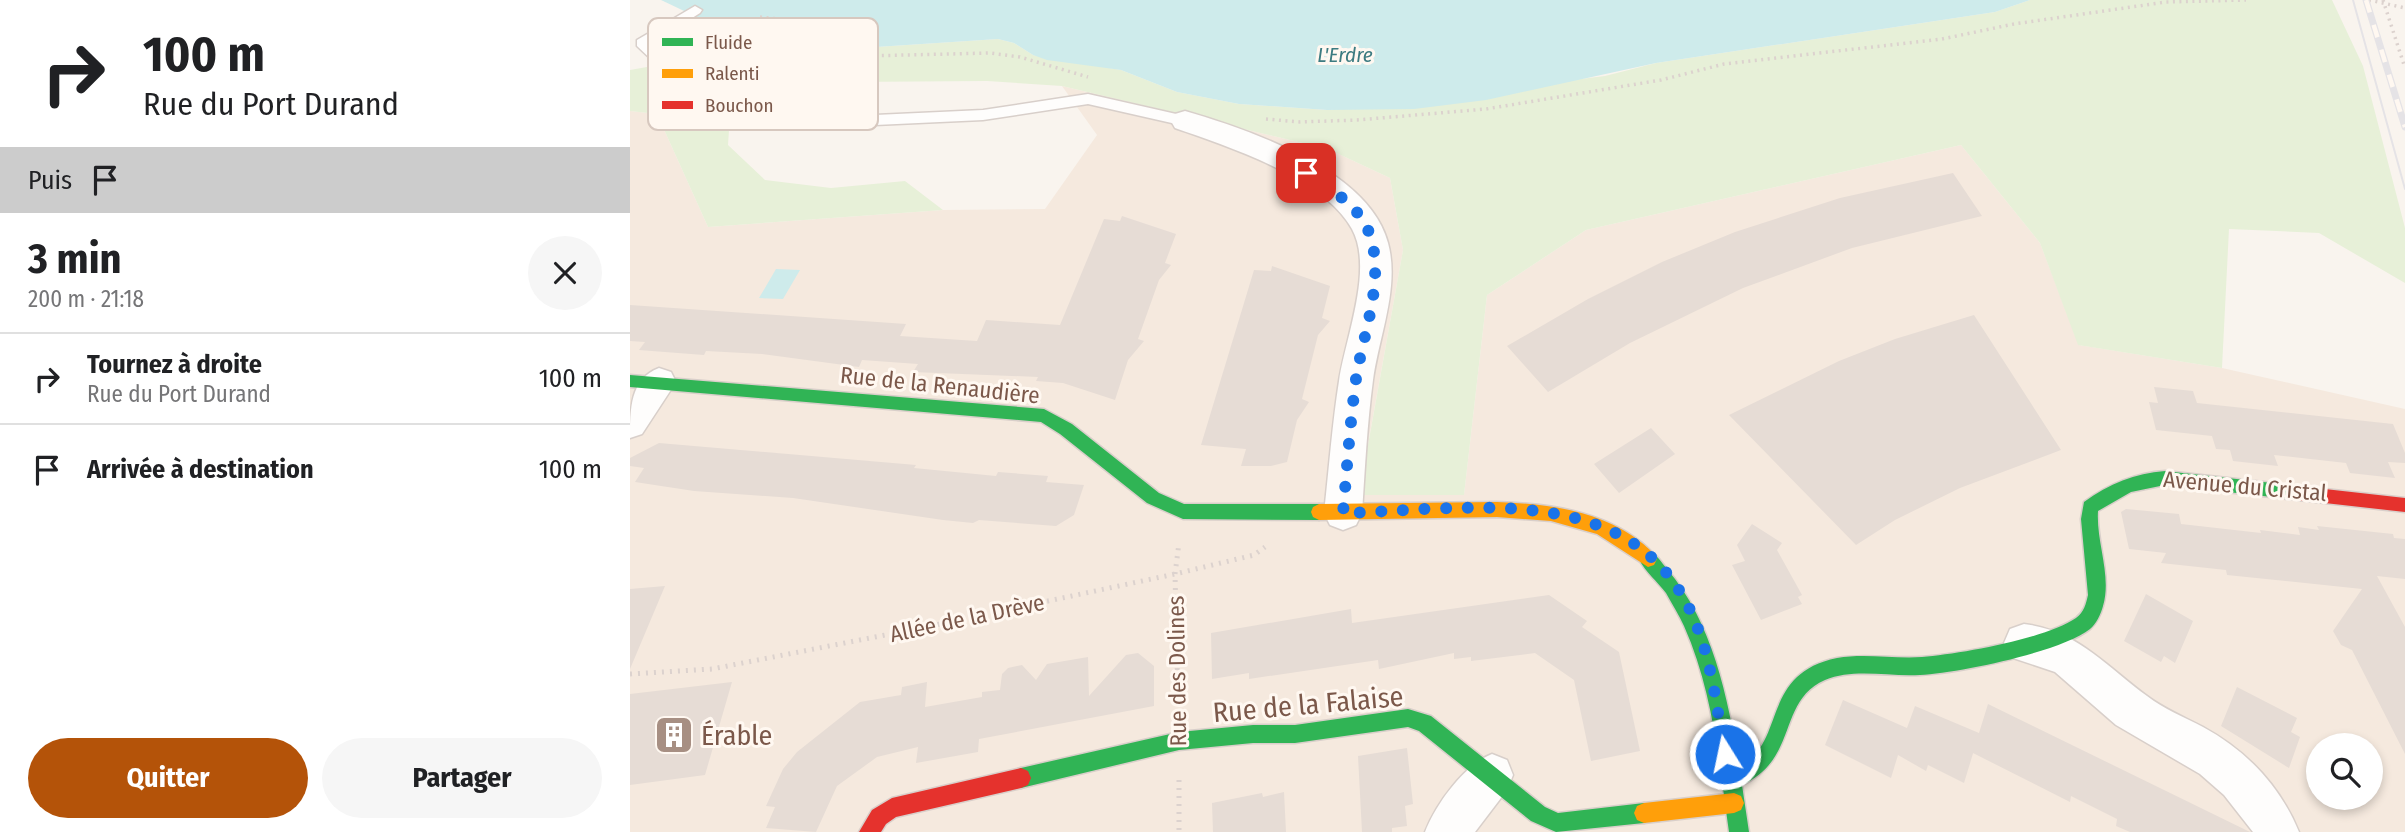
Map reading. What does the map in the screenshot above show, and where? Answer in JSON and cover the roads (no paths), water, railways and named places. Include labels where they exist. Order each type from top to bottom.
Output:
[{"type":"street","points":[[1185,121],[1240,140],[1294,166],[1328,186],[1354,210],[1367,227],[1374,258],[1374,280],[1356,379],[1343,513]]},
{"type":"street","points":[[630,423],[644,381]]},
{"type":"street","name":"Rue de la Renaudière","points":[[644,381],[1044,416],[1066,429],[1153,498],[1183,511],[1343,513],[1552,510],[1591,521],[1623,537],[1659,567],[1678,589],[1694,619],[1716,703],[1739,832]]},
{"type":"street","name":"Avenue du Cristal","points":[[2091,673],[2082,646],[2083,624],[2095,605],[2099,583],[2087,519],[2090,507],[2136,481],[2165,478],[2405,505]]},
{"type":"street","points":[[1730,780],[1749,777],[1769,759],[1783,714],[1795,692],[1808,678],[1828,668],[1853,665],[1924,666],[2024,643],[2083,624]]},
{"type":"street","points":[[2024,643],[2037,643],[2055,651],[2091,673],[2131,710],[2216,759],[2255,797],[2277,832]]},
{"type":"street","name":"Rue de la Falaise","points":[[869,832],[879,817],[892,808],[912,802],[1179,741],[1253,734],[1295,734],[1408,718],[1424,723],[1538,814],[1558,823],[1734,803]]},
{"type":"street","points":[[1447,832],[1492,775]]},
{"type":"lane","points":[[682,18],[695,10]]},
{"type":"lane","points":[[878,120],[983,116],[1088,99],[1185,121]]},
{"type":"water","name":"L'Erdre","points":[[661,0],[2030,0],[1995,12],[1656,63],[1486,100],[1414,109],[1327,110],[1239,104],[1177,92],[1121,70],[1047,60],[1014,43],[998,39],[878,47],[878,18],[699,18]]},
{"type":"water","points":[[776,269],[800,270],[783,299],[759,298]]},
{"type":"tram line","points":[[2353,0],[2405,189]]},
{"type":"railway","points":[[2366,0],[2405,127]]},
{"type":"place","name":"Érable","points":[[674,735]]}]
